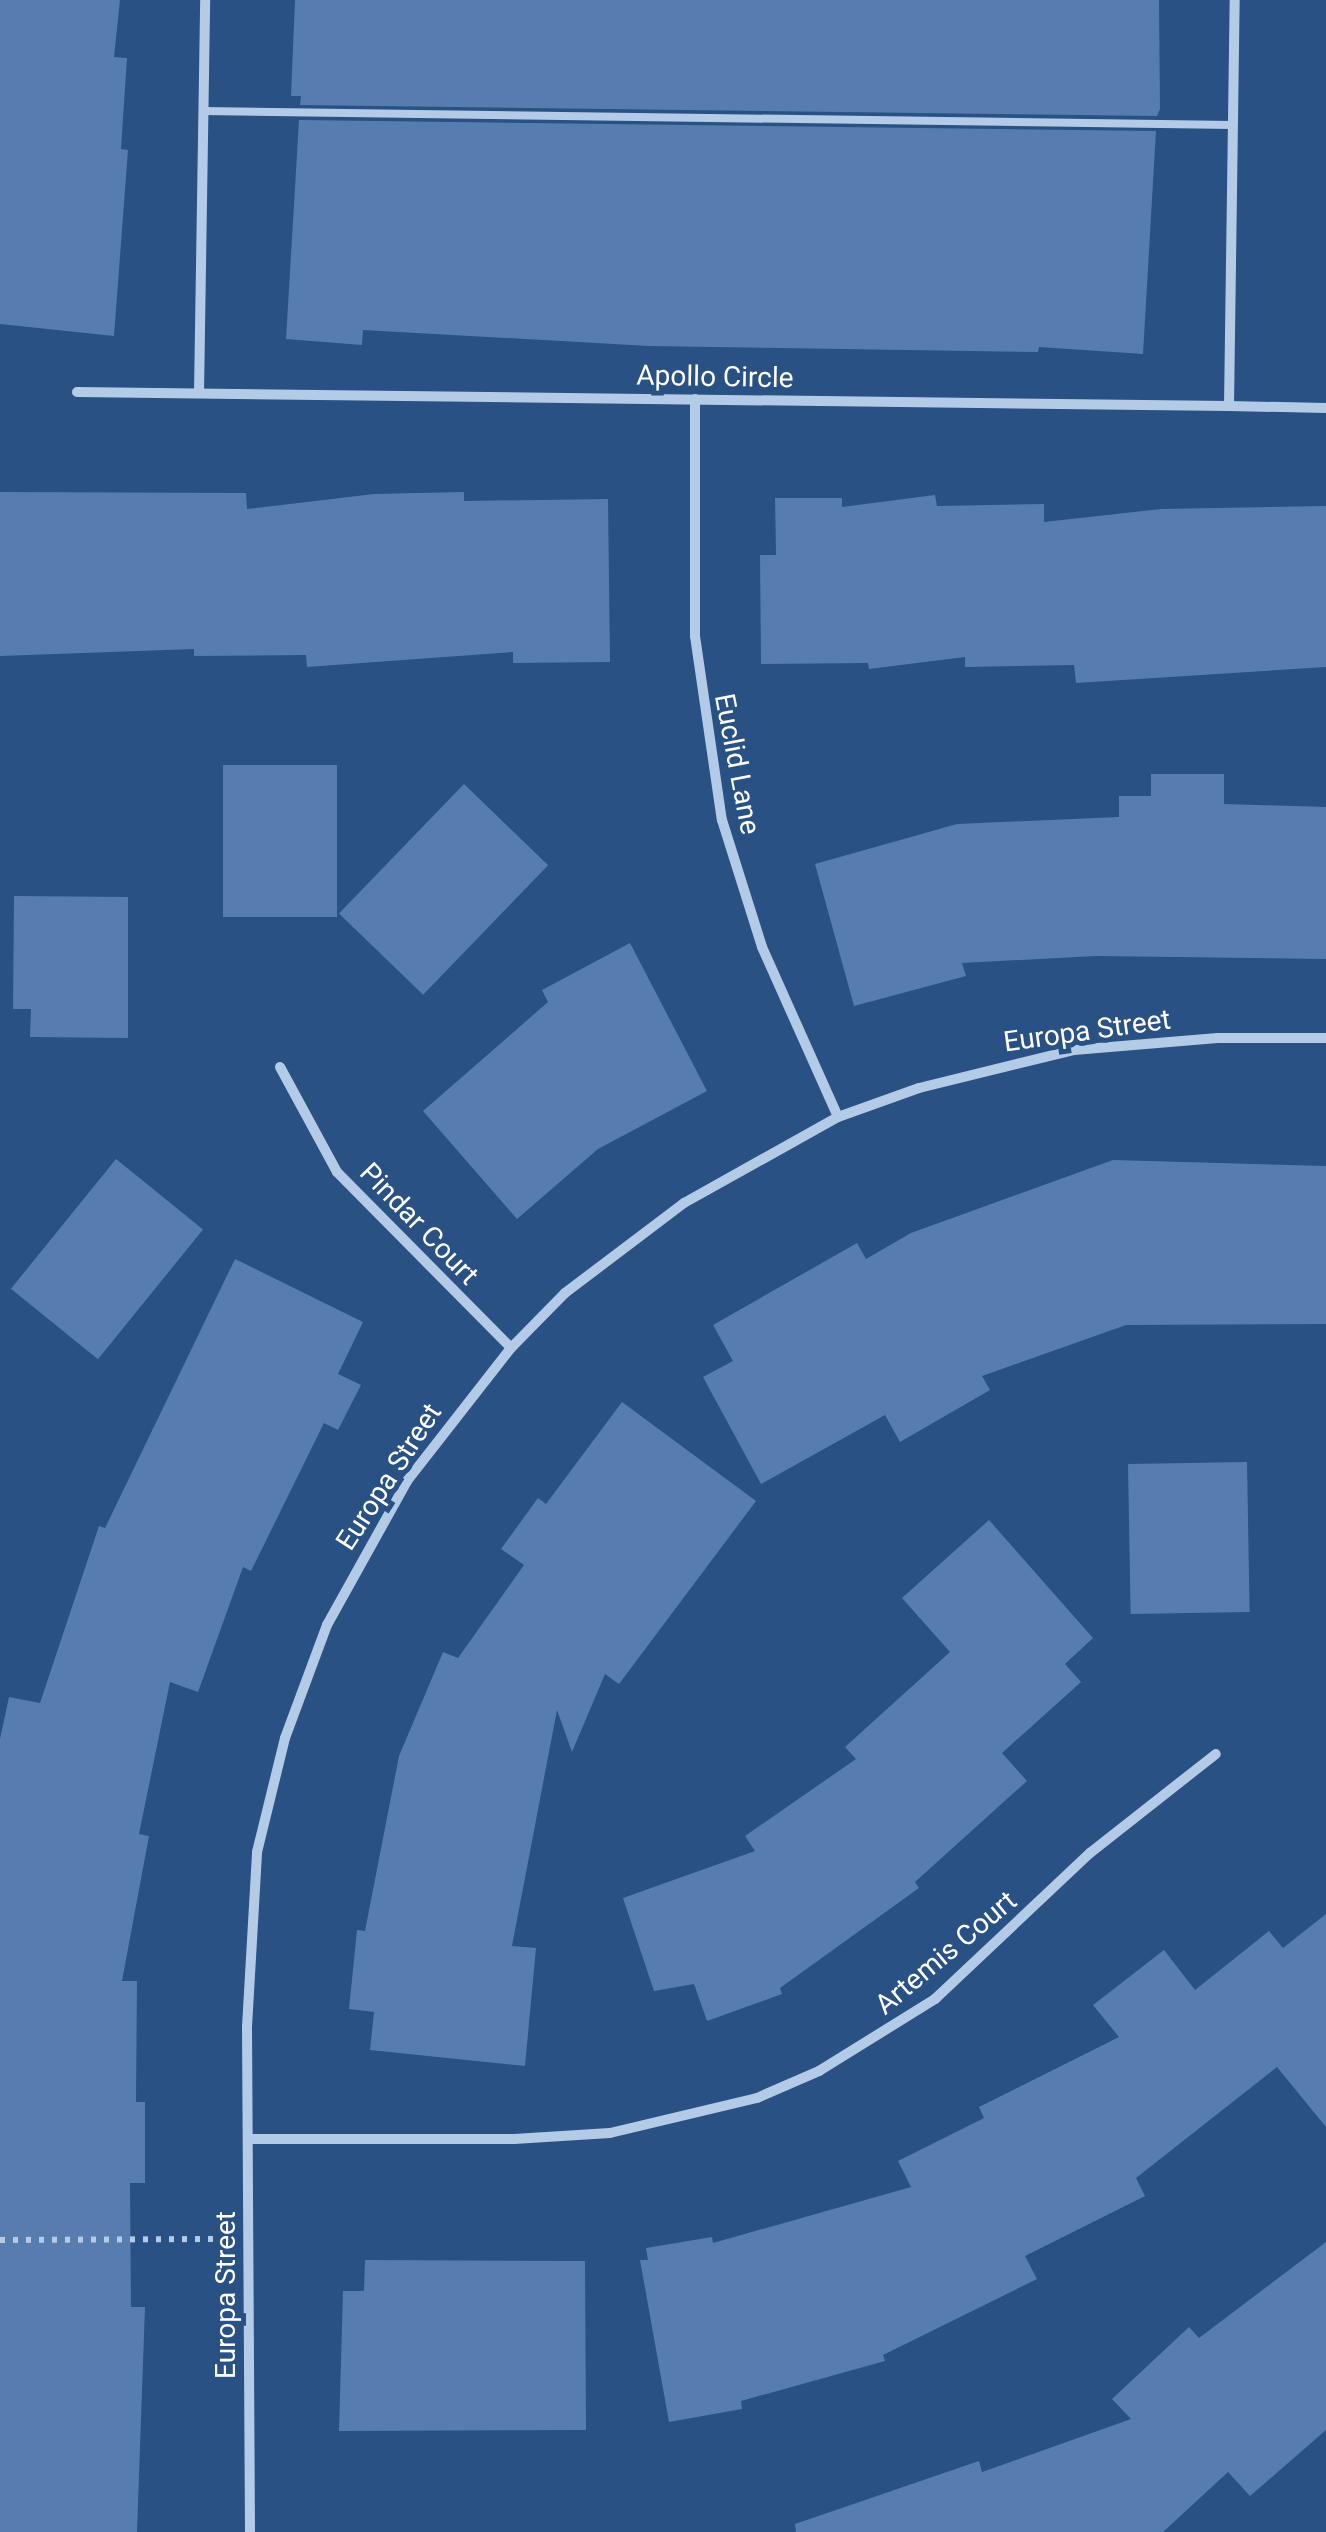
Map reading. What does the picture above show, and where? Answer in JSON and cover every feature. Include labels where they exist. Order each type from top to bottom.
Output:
[{"type":"street","points":[[200,393],[205,0]]},
{"type":"street","points":[[1229,406],[1235,0]]},
{"type":"street","name":"Apollo Circle","points":[[77,392],[1326,408]]},
{"type":"street","name":"Euclid Lane","points":[[696,400],[695,636],[715,786],[762,947],[838,1116]]},
{"type":"street","name":"Europa Street","points":[[250,2532],[248,2139],[256,1852],[285,1738],[327,1626],[362,1554],[407,1481],[511,1348],[626,1244],[745,1166],[838,1116],[951,1079],[1074,1050],[1217,1038],[1326,1038]]},
{"type":"street","name":"Pindar Court","points":[[280,1067],[337,1172],[511,1348]]},
{"type":"street","name":"Artemis Court","points":[[248,2139],[514,2140],[610,2132],[757,2098],[820,2071],[935,1999],[1090,1853],[1216,1754]]},
{"type":"lane","points":[[204,111],[1233,124]]},
{"type":"path","points":[[0,2240],[249,2239]]},
{"type":"building","points":[[0,0],[120,0],[114,57],[127,58],[121,149],[128,150],[114,336],[0,324]]},
{"type":"building","points":[[295,0],[1159,0],[1160,109],[1157,116],[300,105],[301,96],[291,96]]},
{"type":"building","points":[[299,120],[1156,131],[1143,354],[1039,347],[1038,352],[649,346],[363,330],[362,345],[286,339]]},
{"type":"building","points":[[0,492],[246,493],[247,509],[374,494],[464,492],[464,501],[608,499],[610,662],[513,663],[513,652],[307,667],[306,655],[194,656],[194,649],[0,656]]},
{"type":"building","points":[[935,495],[937,506],[1044,504],[1044,522],[1161,509],[1326,506],[1326,667],[1076,683],[1074,665],[965,667],[965,657],[869,669],[868,663],[761,664],[760,555],[776,555],[775,498],[842,498],[842,507]]},
{"type":"building","points":[[223,765],[337,765],[337,917],[223,917]]},
{"type":"building","points":[[1151,774],[1224,774],[1224,804],[1326,807],[1326,959],[1096,956],[962,963],[966,976],[854,1006],[815,864],[957,824],[1119,817],[1119,796],[1151,796]]},
{"type":"building","points":[[464,784],[548,865],[423,995],[339,913]]},
{"type":"building","points":[[14,896],[128,897],[128,1038],[30,1037],[31,1009],[13,1009]]},
{"type":"building","points":[[630,943],[707,1091],[598,1149],[517,1219],[423,1111],[548,1002],[542,990]]},
{"type":"building","points":[[116,1159],[203,1229],[98,1359],[11,1289]]},
{"type":"building","points":[[1113,1160],[1326,1166],[1326,1324],[1126,1325],[982,1376],[990,1390],[900,1442],[885,1415],[761,1484],[703,1377],[733,1361],[713,1325],[857,1243],[866,1259],[911,1233]]},
{"type":"building","points":[[235,1259],[363,1322],[338,1374],[361,1385],[338,1430],[324,1423],[251,1571],[243,1567],[198,1692],[170,1682],[139,1834],[149,1836],[122,1981],[137,1981],[136,2102],[145,2102],[145,2183],[130,2183],[131,2307],[145,2307],[137,2532],[0,2532],[0,1739],[9,1697],[40,1703],[99,1526],[105,1528]]},
{"type":"building","points":[[622,1402],[756,1501],[619,1684],[605,1674],[572,1752],[557,1710],[512,1946],[536,1948],[525,2066],[370,2050],[374,2012],[349,2009],[357,1930],[365,1931],[399,1756],[443,1652],[458,1658],[524,1565],[501,1549],[538,1498],[546,1504]]},
{"type":"building","points":[[1247,1462],[1250,1612],[1131,1614],[1128,1464]]},
{"type":"building","points":[[989,1520],[1093,1638],[1065,1664],[1081,1682],[1002,1753],[1027,1781],[915,1882],[919,1888],[780,1988],[782,1994],[707,2021],[694,1984],[654,1991],[623,1898],[755,1851],[745,1836],[856,1759],[845,1747],[950,1652],[902,1598]]},
{"type":"building","points":[[1326,1914],[1326,2127],[1277,2067],[1136,2178],[1145,2196],[1025,2256],[1037,2279],[883,2355],[885,2361],[741,2401],[742,2409],[669,2422],[640,2260],[648,2260],[646,2248],[712,2237],[713,2243],[911,2187],[898,2161],[984,2118],[979,2107],[1119,2037],[1093,2005],[1164,1950],[1195,1990],[1269,1931],[1283,1948]]},
{"type":"building","points":[[1326,2242],[1326,2430],[1250,2496],[1228,2472],[1163,2532],[796,2532],[795,2524],[979,2461],[982,2472],[1131,2419],[1112,2399],[1189,2327],[1199,2338]]},
{"type":"building","points":[[365,2260],[585,2261],[586,2430],[339,2431],[343,2291],[364,2291]]}]
